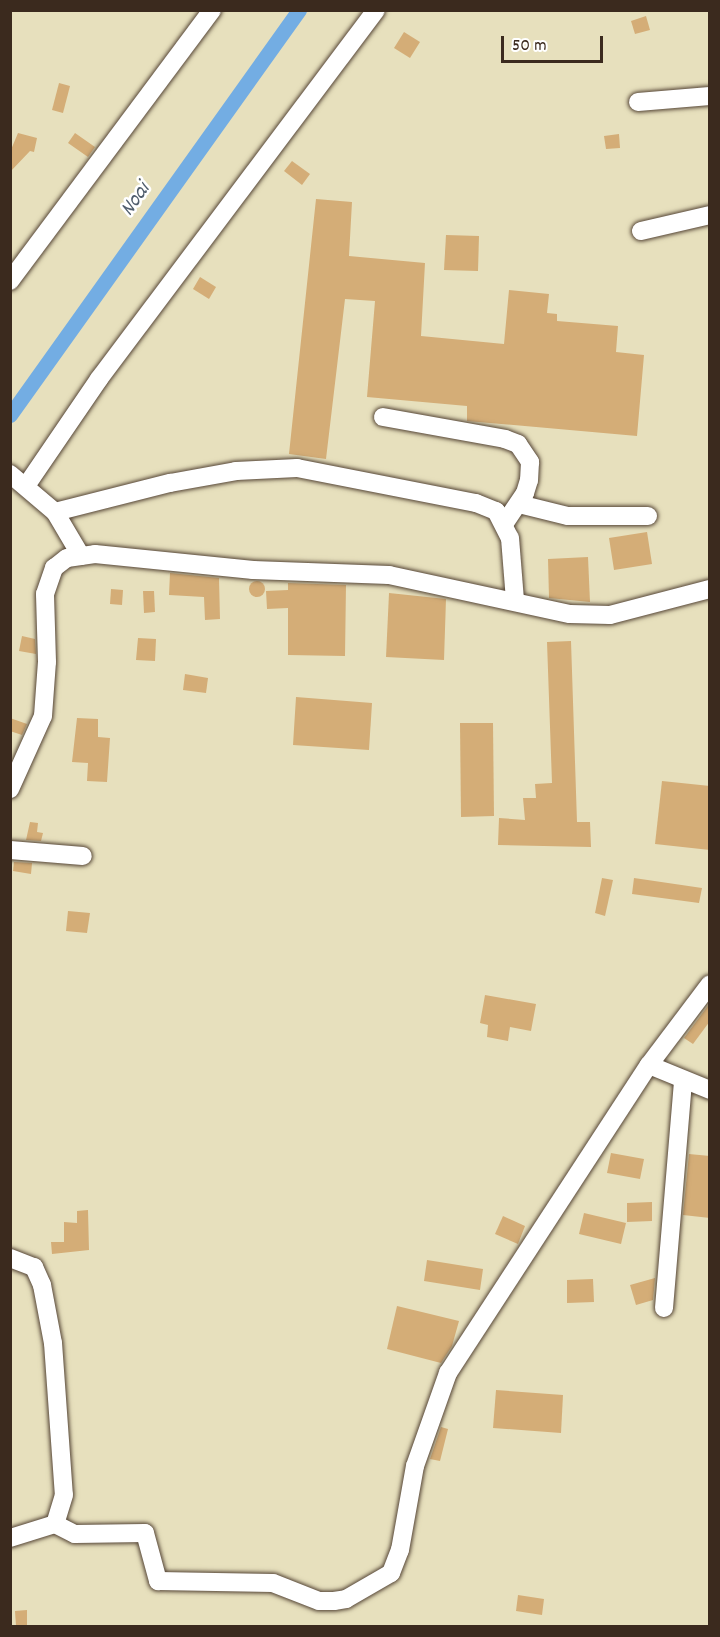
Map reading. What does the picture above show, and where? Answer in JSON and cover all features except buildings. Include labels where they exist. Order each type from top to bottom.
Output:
[{"type":"street","points":[[10,281],[212,10]]},
{"type":"street","points":[[26,486],[99,379],[376,10]]},
{"type":"street","points":[[638,102],[710,96]]},
{"type":"street","points":[[641,231],[710,215]]},
{"type":"street","points":[[383,417],[505,439],[518,444],[530,462],[529,480],[519,504],[505,523]]},
{"type":"street","points":[[56,513],[192,479],[267,468],[297,468],[476,502],[496,512],[505,523],[515,559],[515,600]]},
{"type":"street","points":[[10,474],[56,513],[81,556]]},
{"type":"street","points":[[519,504],[568,516],[648,516]]},
{"type":"street","points":[[10,789],[43,716],[47,662],[45,594],[54,568],[67,558],[81,556],[253,570],[389,575],[515,600],[570,614],[610,615],[710,589]]},
{"type":"street","points":[[10,850],[84,856]]},
{"type":"street","points":[[10,1538],[55,1524],[75,1534],[145,1533],[158,1581],[273,1583],[319,1600],[346,1599],[391,1573],[400,1550],[415,1466],[448,1373],[649,1065],[710,984]]},
{"type":"street","points":[[649,1065],[710,1090]]},
{"type":"street","points":[[664,1308],[683,1080]]},
{"type":"street","points":[[10,1258],[28,1263],[38,1273],[53,1343],[64,1495],[55,1524]]},
{"type":"waterway","name":"Noai","points":[[10,415],[299,10]]}]
